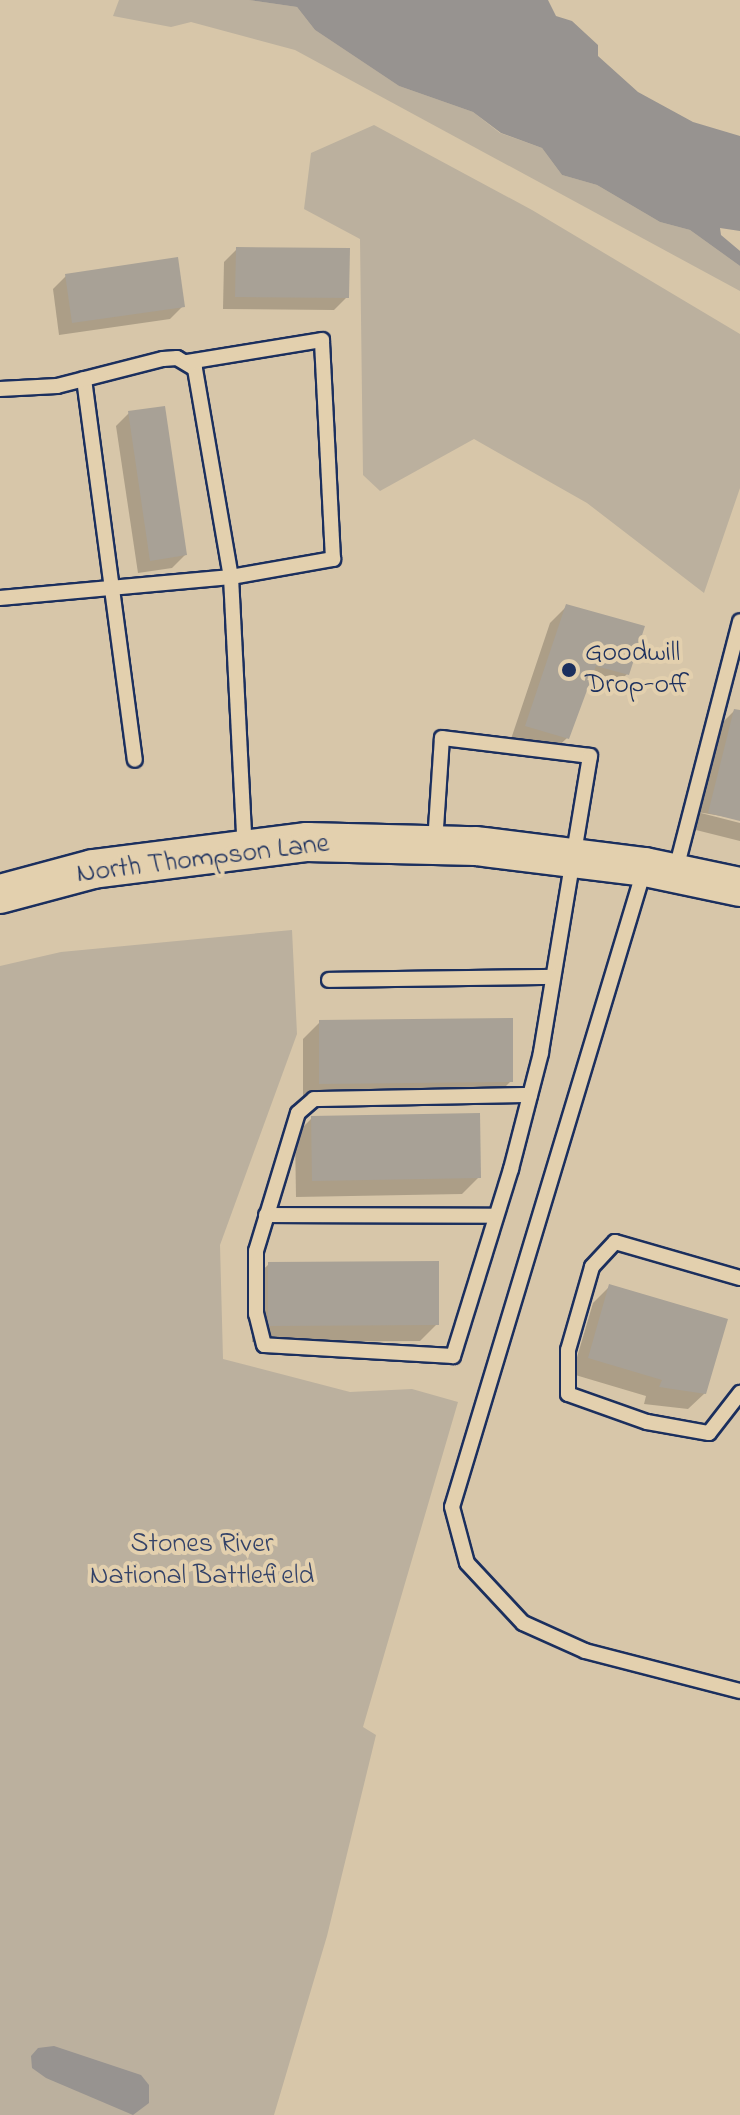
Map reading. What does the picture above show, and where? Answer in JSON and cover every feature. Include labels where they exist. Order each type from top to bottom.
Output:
[{"type":"main road","name":"North Thompson Lane","points":[[0,894],[93,869],[307,842],[435,845],[572,858],[660,870],[740,887]]},
{"type":"lane","points":[[0,389],[57,386],[163,359],[187,362],[322,340],[333,559],[231,577],[0,598]]},
{"type":"lane","points":[[187,362],[199,381],[231,577],[245,849]]},
{"type":"lane","points":[[84,379],[135,760]]},
{"type":"lane","points":[[740,622],[452,1507],[467,1563],[523,1623],[585,1651],[740,1691]]},
{"type":"lane","points":[[435,845],[442,738],[590,756],[530,1095],[453,1356],[264,1345],[256,1314],[256,1251],[298,1113],[314,1099],[530,1095]]},
{"type":"lane","points":[[329,980],[553,977]]},
{"type":"lane","points":[[266,1215],[496,1216]]},
{"type":"lane","points":[[740,1278],[615,1242],[592,1267],[568,1350],[568,1394],[647,1422],[709,1433],[740,1393]]},
{"type":"green space","points":[[119,0],[249,0],[297,7],[315,30],[399,86],[473,112],[500,133],[542,148],[562,175],[597,185],[660,222],[690,230],[740,266],[740,291],[295,50],[191,22],[171,27],[113,16]]},
{"type":"green space","points":[[374,125],[532,210],[740,334],[740,488],[704,593],[587,503],[474,439],[380,491],[363,475],[360,239],[304,209],[311,153]]},
{"type":"green space","name":"Stones River National Battlefield","points":[[292,930],[297,1034],[220,1245],[223,1359],[350,1392],[412,1389],[458,1402],[363,1727],[376,1735],[327,1936],[274,2115],[0,2115],[0,966],[61,952]]},
{"type":"shaded area","points":[[249,0],[548,0],[556,16],[572,21],[598,45],[598,56],[638,92],[693,122],[740,136],[740,231],[720,228],[721,235],[740,251],[740,266],[690,230],[660,222],[597,185],[562,175],[542,148],[501,133],[473,112],[399,86],[315,30],[297,7]]},
{"type":"shaded area","points":[[54,2046],[141,2075],[149,2085],[149,2103],[133,2115],[46,2078],[32,2068],[31,2056],[38,2048]]},
{"type":"building","points":[[236,247],[350,248],[349,298],[235,297]]},
{"type":"building","points":[[178,257],[185,307],[72,323],[65,274]]},
{"type":"building","points":[[165,406],[187,555],[150,561],[128,411]]},
{"type":"building","name":"Goodwill Drop-off","points":[[566,604],[645,626],[629,675],[596,666],[569,739],[525,726]]},
{"type":"building","points":[[734,709],[740,710],[740,821],[708,813]]},
{"type":"building","points":[[513,1018],[513,1082],[319,1084],[319,1020]]},
{"type":"building","points":[[480,1113],[481,1178],[312,1181],[311,1116]]},
{"type":"building","points":[[439,1261],[439,1325],[268,1326],[268,1262]]},
{"type":"building","points":[[609,1284],[728,1319],[706,1394],[659,1387],[662,1380],[588,1358]]},
{"type":"place","name":"Goodwill Drop-off","points":[[569,670]]}]
